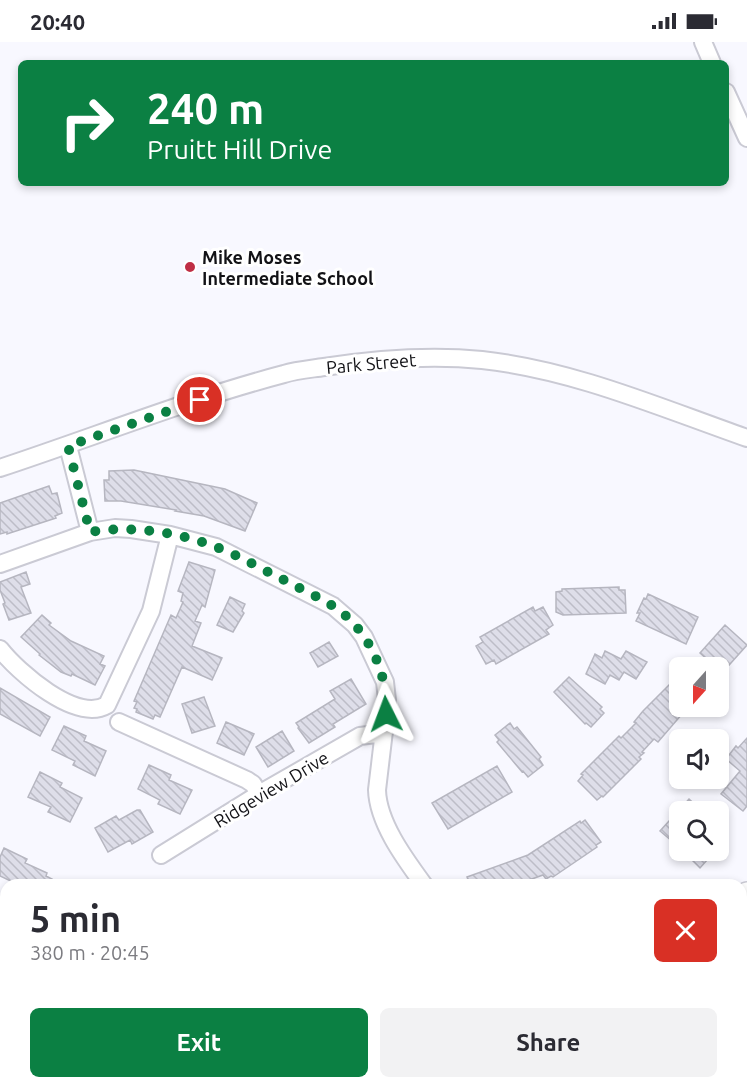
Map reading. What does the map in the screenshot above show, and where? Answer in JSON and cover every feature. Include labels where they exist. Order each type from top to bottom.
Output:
[{"type":"street","points":[[703,42],[711,60]]},
{"type":"street","points":[[729,99],[747,138]]},
{"type":"street","name":"Park Street","points":[[0,468],[223,392],[286,373],[362,361],[422,358],[481,360],[524,367],[578,380],[747,438]]},
{"type":"street","points":[[68,446],[90,532]]},
{"type":"street","points":[[0,564],[90,532],[115,528],[131,529],[170,535],[216,547],[320,598],[345,615],[364,637],[385,682],[387,700],[377,804],[381,818],[420,879]]},
{"type":"street","points":[[0,649],[22,673],[55,696],[86,709],[97,709],[107,705],[151,611],[170,535]]},
{"type":"street","points":[[118,722],[247,780],[253,784],[259,794]]},
{"type":"street","name":"Ridgeview Drive","points":[[161,855],[259,794],[360,736],[384,733]]},
{"type":"building","points":[[134,470],[225,489],[257,503],[245,531],[204,516],[176,510],[121,501],[105,501],[104,480],[109,480],[109,471]]},
{"type":"building","points":[[49,486],[52,494],[57,493],[62,513],[55,516],[56,518],[7,534],[7,532],[0,534],[0,503]]},
{"type":"building","points":[[189,562],[215,570],[205,607],[202,605],[195,621],[201,623],[192,646],[222,658],[212,680],[182,667],[160,717],[155,715],[153,719],[136,712],[137,709],[134,708],[137,702],[134,701],[171,615],[176,618],[183,602],[181,601],[183,593],[178,591]]},
{"type":"building","points":[[26,572],[30,584],[21,587],[31,613],[9,620],[3,604],[5,603],[0,590],[0,582]]},
{"type":"building","points":[[619,587],[619,590],[625,590],[626,613],[563,615],[556,612],[556,592],[562,589]]},
{"type":"building","points":[[648,594],[698,617],[686,644],[636,621],[640,613],[637,613]]},
{"type":"building","points":[[230,597],[245,604],[242,611],[244,613],[233,632],[217,625]]},
{"type":"building","points":[[533,607],[535,611],[543,607],[553,625],[546,630],[549,634],[496,664],[494,660],[486,664],[476,646],[483,642],[480,637]]},
{"type":"building","points":[[42,615],[51,623],[49,625],[71,641],[104,656],[100,664],[105,666],[95,685],[72,674],[71,676],[61,672],[21,637]]},
{"type":"building","points":[[725,625],[747,645],[729,665],[729,657],[704,657],[700,653]]},
{"type":"building","points":[[329,642],[338,656],[318,667],[310,653]]},
{"type":"building","points":[[605,651],[621,659],[626,651],[647,662],[636,679],[624,672],[619,680],[610,675],[605,684],[586,674],[595,654],[602,658]]},
{"type":"building","points":[[569,677],[602,707],[600,709],[604,713],[591,727],[585,724],[554,692]]},
{"type":"building","points":[[351,679],[366,704],[333,724],[335,727],[309,743],[296,723],[335,699],[330,691]]},
{"type":"building","points":[[669,685],[669,717],[680,717],[658,742],[654,739],[642,752],[644,753],[639,757],[641,759],[603,797],[597,800],[578,781],[583,775],[581,774],[619,736],[621,738],[636,723],[634,722]]},
{"type":"building","points":[[0,688],[50,717],[40,736],[0,714]]},
{"type":"building","points":[[204,697],[215,726],[192,733],[182,704]]},
{"type":"building","points":[[226,722],[254,734],[244,755],[217,743]]},
{"type":"building","points":[[510,723],[514,729],[517,727],[541,757],[539,759],[543,765],[528,777],[497,742],[499,740],[495,735]]},
{"type":"building","points":[[64,726],[86,736],[84,741],[106,751],[95,776],[73,765],[75,761],[52,750]]},
{"type":"building","points":[[282,731],[294,751],[268,767],[256,747]]},
{"type":"building","points":[[747,738],[747,806],[743,811],[721,794],[725,789],[729,789],[729,784],[740,771],[729,762],[729,755],[736,746],[738,748]]},
{"type":"building","points":[[149,765],[171,775],[169,780],[192,790],[180,814],[158,804],[160,800],[138,789]]},
{"type":"building","points":[[497,766],[512,792],[448,829],[432,803]]},
{"type":"building","points":[[40,772],[62,783],[60,787],[82,798],[70,822],[48,812],[51,807],[28,797]]},
{"type":"building","points":[[140,810],[153,832],[132,844],[130,840],[108,852],[95,828],[116,816],[119,820]]},
{"type":"building","points":[[585,820],[601,842],[553,877],[546,879],[543,875],[532,879],[468,879],[467,877],[528,855],[580,821],[581,823]]},
{"type":"building","points":[[669,821],[669,839],[660,831]]},
{"type":"building","points":[[4,848],[27,859],[25,863],[47,873],[46,876],[52,879],[6,879],[0,876],[0,857]]},
{"type":"building","points":[[693,861],[706,861],[700,868]]},
{"type":"place","name":"Mike Moses Intermediate School","points":[[190,267]]},
{"type":"route","points":[[200,400],[68,446],[90,532],[115,528],[131,529],[202,542],[320,598],[345,615],[364,637],[385,682],[386,714]]}]
